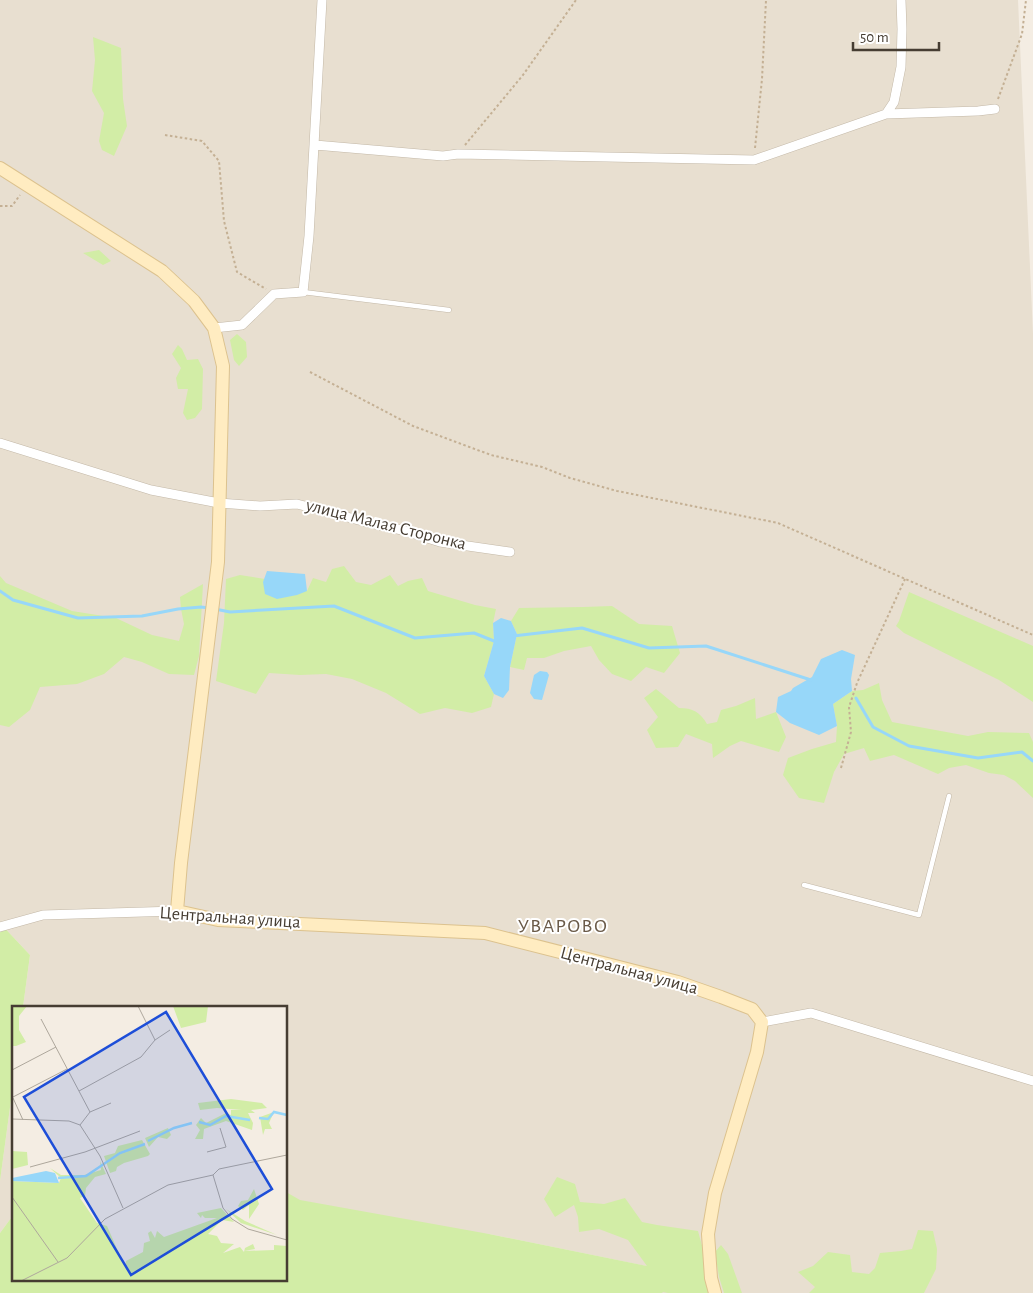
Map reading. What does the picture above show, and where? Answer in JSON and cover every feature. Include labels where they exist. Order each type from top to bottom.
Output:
[{"type":"street","points":[[214,328],[242,325],[274,294],[303,292],[310,236],[322,0]]},
{"type":"street","points":[[886,114],[894,102],[901,67],[901,0]]},
{"type":"street","points":[[314,145],[443,156],[458,154],[754,160],[886,114],[978,112],[995,109]]},
{"type":"street","points":[[0,168],[162,271],[194,301],[214,328],[223,366],[218,562],[181,863],[177,912]]},
{"type":"street","name":"улица Малая Сторонка","points":[[0,443],[151,490],[219,503],[260,506],[297,504],[370,524],[402,530],[440,542],[510,552]]},
{"type":"street","name":"Центральная улица","points":[[0,927],[42,916],[177,912],[218,920],[485,933],[678,982],[752,1009],[762,1022]]},
{"type":"street","points":[[715,1293],[711,1278],[708,1234],[715,1193],[758,1052],[762,1022],[811,1013],[1033,1081]]},
{"type":"lane","points":[[303,292],[449,310]]},
{"type":"lane","points":[[804,885],[919,915],[949,796]]},
{"type":"path","points":[[458,154],[523,75],[576,0]]},
{"type":"path","points":[[754,160],[759,118],[766,0]]},
{"type":"path","points":[[995,109],[1022,34],[1026,0]]},
{"type":"path","points":[[166,135],[202,141],[219,161],[224,221],[237,272],[274,294]]},
{"type":"path","points":[[0,206],[12,206],[27,185]]},
{"type":"path","points":[[310,372],[412,426],[491,456],[542,467],[570,478],[617,492],[778,523],[1033,635]]},
{"type":"path","points":[[841,768],[851,732],[848,707],[857,683],[906,579]]},
{"type":"shaded area","name":"УВАРОВО","points":[[0,0],[1018,0],[1033,334],[1033,1293],[662,1293],[661,1269],[489,1234],[288,1221],[288,1006],[23,1006],[30,955],[0,923]]},
{"type":"shaded area","points":[[12,1093],[12,1217],[0,1233],[0,1181]]},
{"type":"green space","points":[[93,37],[121,48],[123,99],[127,126],[114,156],[102,150],[99,141],[104,113],[92,91],[95,60]]},
{"type":"green space","points":[[99,250],[111,261],[103,265],[83,253]]},
{"type":"green space","points":[[237,334],[246,342],[247,357],[239,366],[234,360],[230,340]]},
{"type":"green space","points":[[178,345],[187,360],[198,359],[203,369],[202,409],[195,418],[187,420],[183,413],[188,389],[178,389],[176,378],[181,368],[172,354]]},
{"type":"green space","points":[[344,566],[356,582],[371,585],[390,575],[398,586],[408,581],[422,578],[428,591],[475,605],[496,609],[493,623],[494,641],[484,676],[494,694],[491,707],[472,713],[445,708],[420,714],[386,693],[352,679],[326,674],[269,673],[256,694],[216,681],[224,623],[226,579],[240,575],[265,579],[263,582],[307,591],[313,578],[326,582],[332,569]]},
{"type":"green space","points":[[0,576],[6,583],[72,611],[116,618],[152,635],[179,641],[184,624],[180,597],[203,584],[199,656],[194,675],[169,674],[142,662],[124,657],[104,674],[77,684],[40,687],[30,710],[9,727],[0,725]]},
{"type":"green space","points":[[909,592],[1033,646],[1033,702],[999,680],[904,633],[896,626]]},
{"type":"green space","points":[[612,606],[639,624],[672,626],[680,653],[664,673],[646,667],[631,681],[612,674],[599,660],[591,646],[564,651],[544,658],[527,658],[524,670],[510,667],[517,634],[511,621],[519,608]]},
{"type":"green space","points":[[879,683],[882,700],[892,722],[968,736],[988,732],[1029,733],[1033,742],[1033,798],[1015,781],[1004,775],[989,773],[966,765],[949,768],[938,774],[894,755],[870,761],[864,748],[844,754],[834,772],[824,803],[799,798],[783,775],[788,758],[836,742],[837,726],[833,704],[852,691],[863,690]]},
{"type":"green space","points":[[656,689],[679,708],[688,709],[702,716],[707,724],[717,722],[721,710],[755,698],[756,719],[776,712],[786,737],[779,752],[741,741],[713,758],[712,744],[686,734],[678,747],[656,748],[647,730],[658,717],[644,698]]},
{"type":"green space","points":[[0,923],[30,955],[23,1006],[12,1006],[12,1093],[0,1181]]},
{"type":"green space","points":[[557,1177],[575,1184],[580,1202],[604,1204],[625,1198],[642,1222],[698,1231],[704,1253],[708,1293],[0,1293],[0,1233],[12,1217],[12,1280],[288,1280],[288,1193],[300,1200],[489,1234],[647,1266],[628,1240],[599,1229],[579,1232],[578,1217],[574,1205],[555,1217],[544,1199]]},
{"type":"green space","points":[[918,1230],[933,1231],[937,1249],[936,1269],[924,1293],[809,1293],[815,1287],[798,1272],[813,1266],[828,1252],[850,1255],[852,1272],[869,1274],[875,1268],[880,1253],[912,1249]]},
{"type":"green space","points":[[721,1245],[728,1254],[742,1293],[724,1293],[715,1252]]},
{"type":"water","points":[[267,571],[305,574],[307,591],[277,599],[265,594],[263,582]]},
{"type":"water","points":[[501,618],[511,621],[517,634],[510,667],[509,690],[503,698],[494,694],[484,676],[494,641],[493,623]]},
{"type":"water","points":[[842,650],[855,655],[851,679],[852,691],[833,704],[837,726],[819,735],[790,723],[776,712],[778,697],[812,677],[821,659]]},
{"type":"water","points":[[540,671],[547,672],[549,675],[542,700],[534,699],[530,693],[534,675]]},
{"type":"waterway","points":[[0,591],[13,600],[78,618],[142,616],[178,609],[209,608]]},
{"type":"waterway","points":[[215,609],[230,612],[334,606],[415,638],[474,633],[494,641],[498,640]]},
{"type":"waterway","points":[[513,636],[582,628],[649,648],[706,646],[811,680]]},
{"type":"waterway","points":[[856,698],[873,727],[909,746],[978,758],[1022,752],[1033,761]]},
{"type":"district","name":"УВАРОВО","points":[[563,926]]}]
